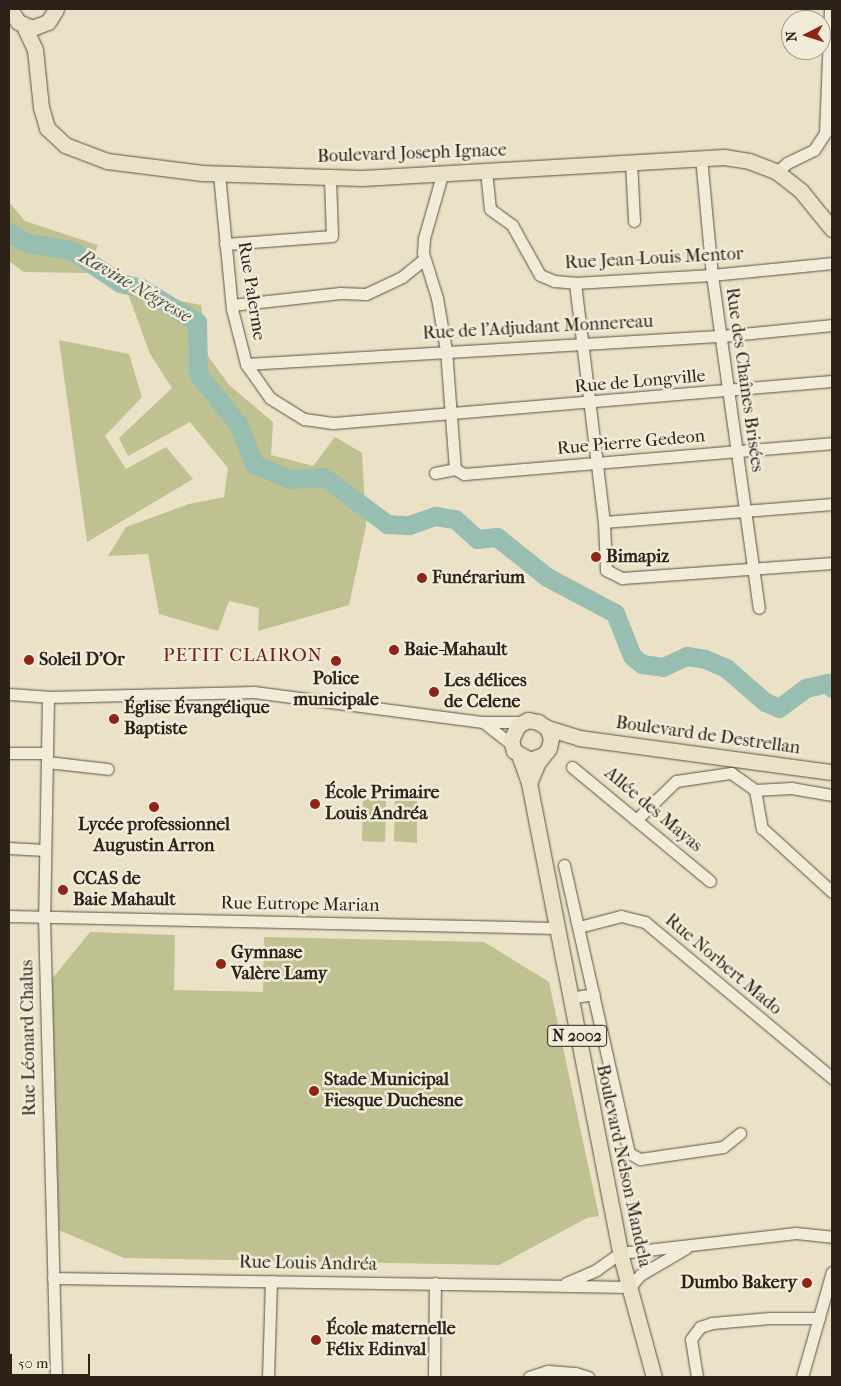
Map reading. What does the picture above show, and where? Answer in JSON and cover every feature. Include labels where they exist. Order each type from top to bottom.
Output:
[{"type":"main road","name":"Boulevard Joseph Ignace","points":[[36,60],[52,15]]},
{"type":"main road","points":[[14,17],[41,26],[52,15]]},
{"type":"main road","name":"Boulevard Joseph Ignace","points":[[14,17],[36,60],[44,121],[52,134],[65,145],[96,158],[137,167],[219,174],[330,178],[442,175],[701,157],[743,159],[776,172],[806,196],[832,229]]},
{"type":"main road","points":[[529,783],[545,754],[551,738],[547,728],[533,720],[523,722],[512,734],[515,750],[530,760],[545,754],[579,738]]},
{"type":"main road","name":"Boulevard de Destrellan","points":[[547,728],[579,738],[832,772]]},
{"type":"main road","name":"Boulevard Nelson Mandela","points":[[515,750],[529,783],[555,928],[620,1253],[654,1377]]},
{"type":"street","points":[[776,172],[787,163],[814,150],[825,133],[830,9]]},
{"type":"street","name":"Rue des Chaînes Brisées","points":[[701,157],[712,275],[722,336],[735,452],[759,608]]},
{"type":"street","points":[[631,161],[634,220]]},
{"type":"street","name":"Rue Jean-Louis Mentor","points":[[486,171],[490,209],[512,225],[536,270],[554,281],[575,283],[712,275],[832,263]]},
{"type":"street","name":"Rue Palerme","points":[[219,174],[232,305],[246,364],[270,398],[304,419],[333,423],[450,414]]},
{"type":"street","points":[[442,175],[424,238],[424,259],[437,298],[446,350],[456,469]]},
{"type":"street","points":[[225,244],[332,236],[330,178]]},
{"type":"street","points":[[232,305],[340,293],[366,294],[402,278],[424,259]]},
{"type":"street","points":[[575,283],[604,522],[606,570],[622,578],[832,563]]},
{"type":"street","name":"Rue de l'Adjudant Monnereau","points":[[246,364],[446,350],[722,336],[832,325]]},
{"type":"street","name":"Rue de Longville","points":[[450,414],[728,392],[832,381]]},
{"type":"street","name":"Rue Pierre Gedeon","points":[[435,473],[456,469],[464,474],[832,443]]},
{"type":"street","points":[[604,522],[832,504]]},
{"type":"street","points":[[9,694],[48,697],[254,692],[332,700],[483,722],[523,722]]},
{"type":"street","name":"Rue Léonard Chalus","points":[[48,697],[44,918],[56,1377]]},
{"type":"street","points":[[483,722],[515,750]]},
{"type":"street","points":[[9,753],[108,769]]},
{"type":"street","points":[[730,757],[731,773]]},
{"type":"street","name":"Allée des Mayas","points":[[572,767],[710,881]]},
{"type":"street","points":[[636,820],[676,782],[731,773],[755,790],[791,788],[832,795]]},
{"type":"street","points":[[755,790],[762,828],[832,892]]},
{"type":"street","points":[[9,848],[45,850]]},
{"type":"street","points":[[564,865],[628,1153],[640,1159],[723,1147],[740,1133]]},
{"type":"street","name":"Rue Eutrope Marian","points":[[9,916],[555,928]]},
{"type":"street","name":"Rue Norbert Mado","points":[[579,927],[621,916],[645,922],[832,1078]]},
{"type":"street","points":[[569,998],[594,994]]},
{"type":"street","points":[[620,1253],[686,1248],[796,1232],[832,1237]]},
{"type":"street","points":[[630,1287],[645,1272],[686,1248]]},
{"type":"street","name":"Rue Louis Andréa","points":[[563,1284],[596,1270],[620,1253]]},
{"type":"street","points":[[802,1377],[832,1272]]},
{"type":"street","name":"Rue Louis Andréa","points":[[53,1278],[563,1284],[630,1287]]},
{"type":"street","points":[[268,1377],[271,1280]]},
{"type":"street","points":[[434,1377],[435,1283]]},
{"type":"street","points":[[697,1377],[691,1339],[700,1327],[770,1318],[819,1318]]},
{"type":"street","points":[[530,1377],[548,1372],[576,1373],[588,1377]]},
{"type":"green space","points":[[9,202],[25,221],[98,245],[86,273],[24,272],[9,261]]},
{"type":"green space","points":[[127,291],[201,305],[208,356],[229,385],[273,422],[271,455],[313,466],[335,437],[362,453],[366,526],[349,605],[258,631],[259,608],[229,601],[218,631],[159,614],[148,554],[108,556],[126,527],[189,504],[224,497],[228,468],[190,422],[128,456],[119,438],[172,388],[150,354]]},
{"type":"green space","points":[[59,340],[129,354],[142,397],[105,436],[126,469],[166,447],[193,479],[87,542]]},
{"type":"green space","points":[[363,798],[386,799],[385,842],[362,841]]},
{"type":"green space","points":[[395,800],[417,801],[417,843],[394,841]]},
{"type":"green space","name":"Stade Municipal Fiesque Duchesne","points":[[90,932],[175,935],[174,990],[263,992],[264,937],[484,942],[549,982],[599,1216],[587,1218],[499,1265],[124,1258],[59,1230],[52,979]]},
{"type":"waterway","name":"Ravine Négresse","points":[[9,232],[27,243],[71,250],[120,283],[141,288],[197,322],[198,374],[239,425],[254,464],[289,479],[324,477],[387,524],[409,525],[435,516],[455,519],[477,539],[497,537],[547,577],[615,613],[632,656],[642,664],[663,667],[687,656],[705,659],[726,668],[765,702],[779,708],[806,688],[828,683],[832,688]]},
{"type":"place","name":"Bimapiz","points":[[596,557]]},
{"type":"place","name":"Funérarium","points":[[422,578]]},
{"type":"place","name":"Baie-Mahault","points":[[394,650]]},
{"type":"place","name":"Soleil D'Or","points":[[29,660]]},
{"type":"place","name":"Police municipale","points":[[336,661]]},
{"type":"place","name":"Les délices de Celene","points":[[434,692]]},
{"type":"place","name":"Église Évangélique Baptiste","points":[[114,719]]},
{"type":"place","name":"École Primaire Louis Andréa","points":[[315,804]]},
{"type":"place","name":"Lycée professionnel Augustin Arron","points":[[154,807]]},
{"type":"place","name":"CCAS de Baie Mahault","points":[[63,890]]},
{"type":"place","name":"Gymnase Valère Lamy","points":[[221,964]]},
{"type":"place","name":"Stade Municipal Fiesque Duchesne","points":[[314,1091]]},
{"type":"place","name":"Dumbo Bakery","points":[[807,1283]]},
{"type":"place","name":"École maternelle Félix Edinval","points":[[316,1340]]},
{"type":"district","name":"PETIT CLAIRON","points":[[243,656]]}]
